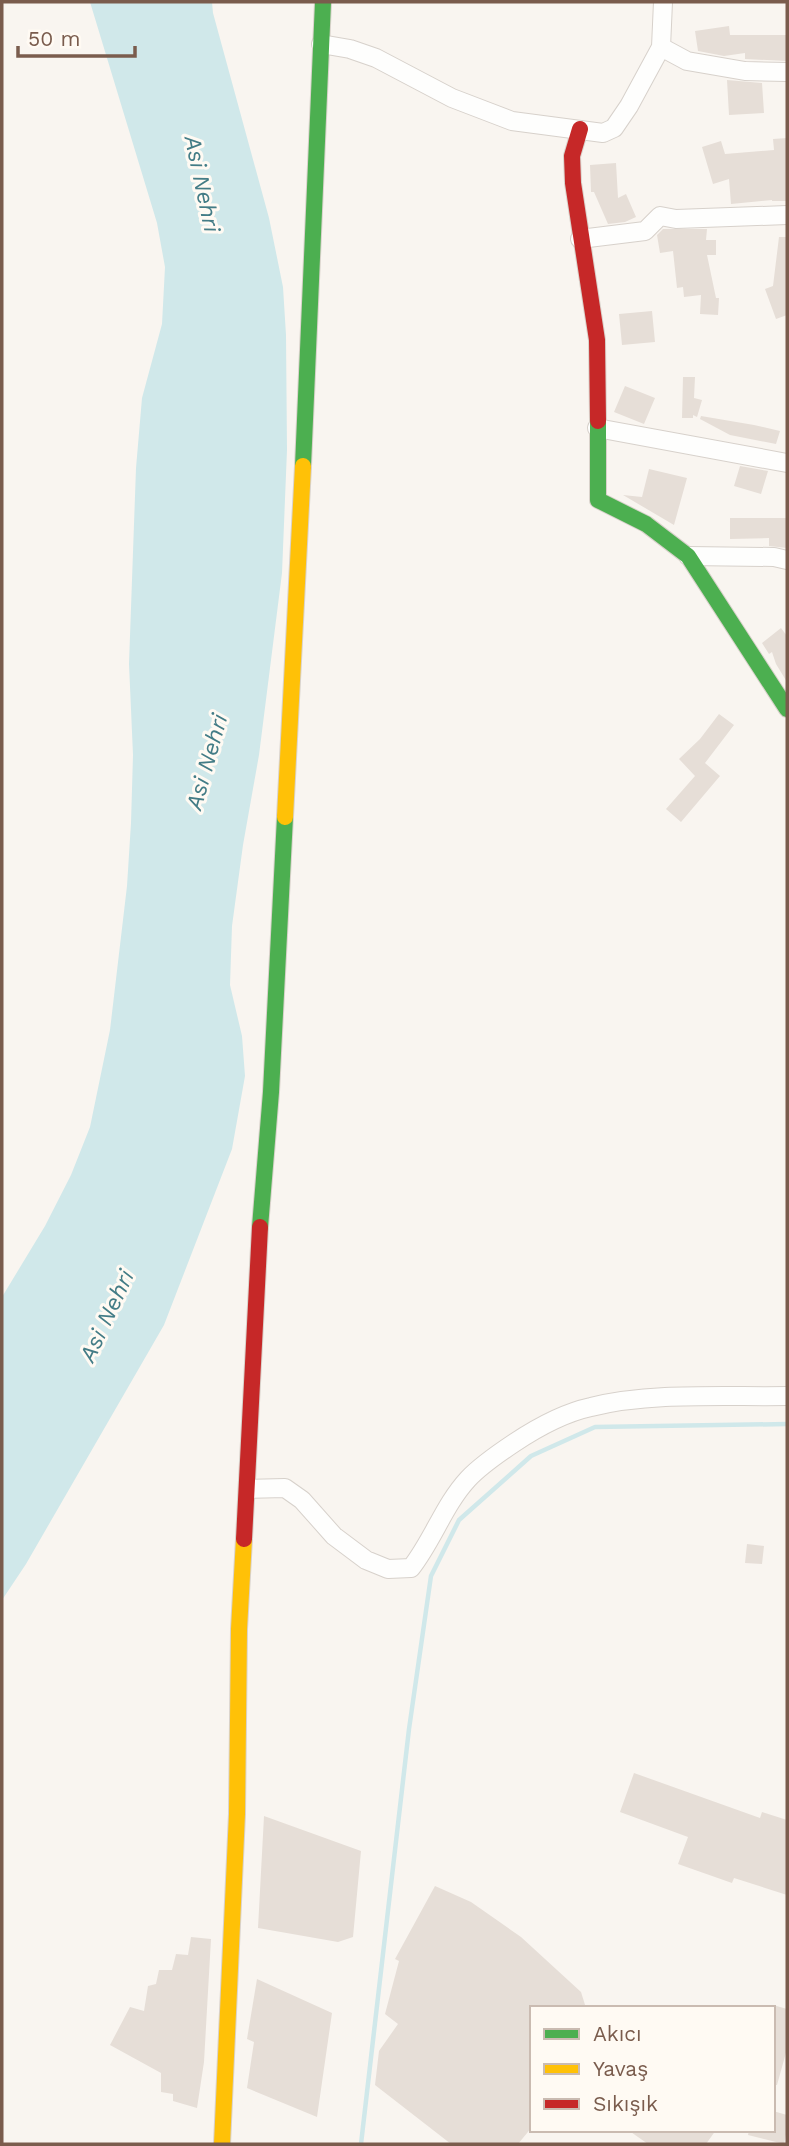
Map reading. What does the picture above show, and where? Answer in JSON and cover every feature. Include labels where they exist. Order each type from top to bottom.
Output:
[{"type":"street","points":[[222,2144],[237,1814],[239,1629],[260,1229],[271,1092],[323,2]]},
{"type":"street","points":[[321,44],[350,49],[376,58],[452,98],[512,121],[603,133],[614,128],[629,106],[661,47],[663,2]]},
{"type":"street","points":[[661,47],[687,61],[744,71],[787,72]]},
{"type":"street","points":[[580,129],[572,156],[580,239],[588,271],[597,340],[598,500],[631,513],[688,556],[787,709]]},
{"type":"street","points":[[580,239],[645,231],[660,216],[676,219],[787,215]]},
{"type":"street","points":[[597,428],[787,463]]},
{"type":"street","points":[[688,556],[774,556],[787,560]]},
{"type":"street","points":[[248,1489],[285,1488],[302,1500],[334,1536],[366,1560],[388,1569],[411,1568],[423,1552],[441,1517],[468,1479],[500,1452],[542,1425],[590,1407],[639,1399],[787,1396]]},
{"type":"water","name":"Asi Nehri","points":[[90,2],[212,2],[269,218],[283,287],[287,450],[282,573],[259,755],[232,926],[230,985],[242,1036],[245,1076],[232,1149],[164,1325],[26,1564],[2,1600],[2,1297],[45,1226],[71,1175],[90,1127],[110,1030],[127,886],[131,823],[133,755],[129,664],[136,468],[142,398],[162,324],[165,267],[157,223]]},
{"type":"building","points":[[729,26],[730,35],[787,35],[787,61],[745,59],[745,53],[724,56],[698,51],[695,31]]},
{"type":"building","points":[[727,80],[762,83],[764,113],[729,115]]},
{"type":"building","points":[[787,138],[787,201],[731,204],[729,179],[713,184],[702,147],[721,141],[725,154],[774,150],[773,139]]},
{"type":"building","points":[[616,163],[618,198],[626,194],[636,217],[625,222],[608,224],[594,192],[591,192],[590,165]]},
{"type":"building","points":[[663,229],[707,229],[706,240],[716,240],[716,255],[707,255],[716,298],[719,298],[718,315],[700,314],[701,295],[684,297],[683,287],[677,288],[673,251],[660,253],[657,235]]},
{"type":"building","points":[[779,237],[787,237],[787,315],[776,319],[765,289],[773,286]]},
{"type":"building","points":[[652,311],[655,342],[622,345],[619,314]]},
{"type":"building","points":[[683,377],[695,377],[694,398],[702,400],[697,417],[693,415],[693,418],[682,418]]},
{"type":"building","points":[[625,386],[655,398],[644,424],[614,412]]},
{"type":"building","points":[[701,416],[780,431],[776,444],[730,435],[700,419]]},
{"type":"building","points":[[740,466],[768,471],[761,494],[734,486]]},
{"type":"building","points":[[649,469],[687,478],[674,525],[623,495],[642,497]]},
{"type":"building","points":[[730,518],[787,518],[787,548],[769,546],[769,538],[730,539]]},
{"type":"building","points":[[781,628],[787,636],[787,682],[772,652],[769,654],[762,643]]},
{"type":"building","points":[[719,714],[734,725],[705,763],[720,776],[681,822],[666,809],[695,776],[679,759],[700,739]]},
{"type":"building","points":[[747,1544],[764,1546],[762,1564],[745,1563]]},
{"type":"building","points":[[634,1773],[760,1818],[762,1812],[787,1820],[787,1895],[734,1878],[732,1883],[678,1864],[688,1837],[620,1812]]},
{"type":"building","points":[[264,1816],[361,1851],[353,1937],[338,1942],[258,1928]]},
{"type":"building","points":[[435,1886],[471,1902],[521,1937],[581,1992],[585,2006],[530,2006],[530,2129],[518,2144],[451,2144],[375,2085],[379,2051],[398,2024],[385,2014],[399,1961],[395,1959]]},
{"type":"building","points":[[191,1937],[211,1939],[204,2062],[197,2108],[173,2101],[173,2094],[161,2092],[161,2073],[110,2045],[130,2007],[144,2011],[148,1986],[156,1984],[159,1970],[172,1970],[176,1954],[188,1955]]},
{"type":"building","points":[[257,1979],[332,2013],[317,2117],[247,2088],[254,2042],[247,2039]]},
{"type":"building","points":[[773,2005],[787,2009],[787,2049],[777,2085],[775,2006]]},
{"type":"building","points":[[775,2112],[787,2115],[784,2144],[748,2135],[749,2132],[775,2132]]},
{"type":"building","points":[[631,2132],[715,2132],[706,2144],[648,2144]]},
{"type":"waterway","points":[[361,2144],[409,1729],[431,1576],[459,1520],[531,1456],[595,1427],[787,1424]]},
{"type":"traffic: fast","points":[[303,466],[323,2]]},
{"type":"traffic: fast","points":[[598,421],[598,500],[646,524],[688,556],[787,709]]},
{"type":"traffic: fast","points":[[260,1227],[271,1092],[285,817]]},
{"type":"traffic: slow","points":[[285,817],[303,466]]},
{"type":"traffic: slow","points":[[222,2144],[237,1814],[239,1629],[244,1539]]},
{"type":"traffic: jam","points":[[580,129],[572,156],[573,183],[597,340],[598,421]]},
{"type":"traffic: jam","points":[[244,1539],[260,1227]]}]
